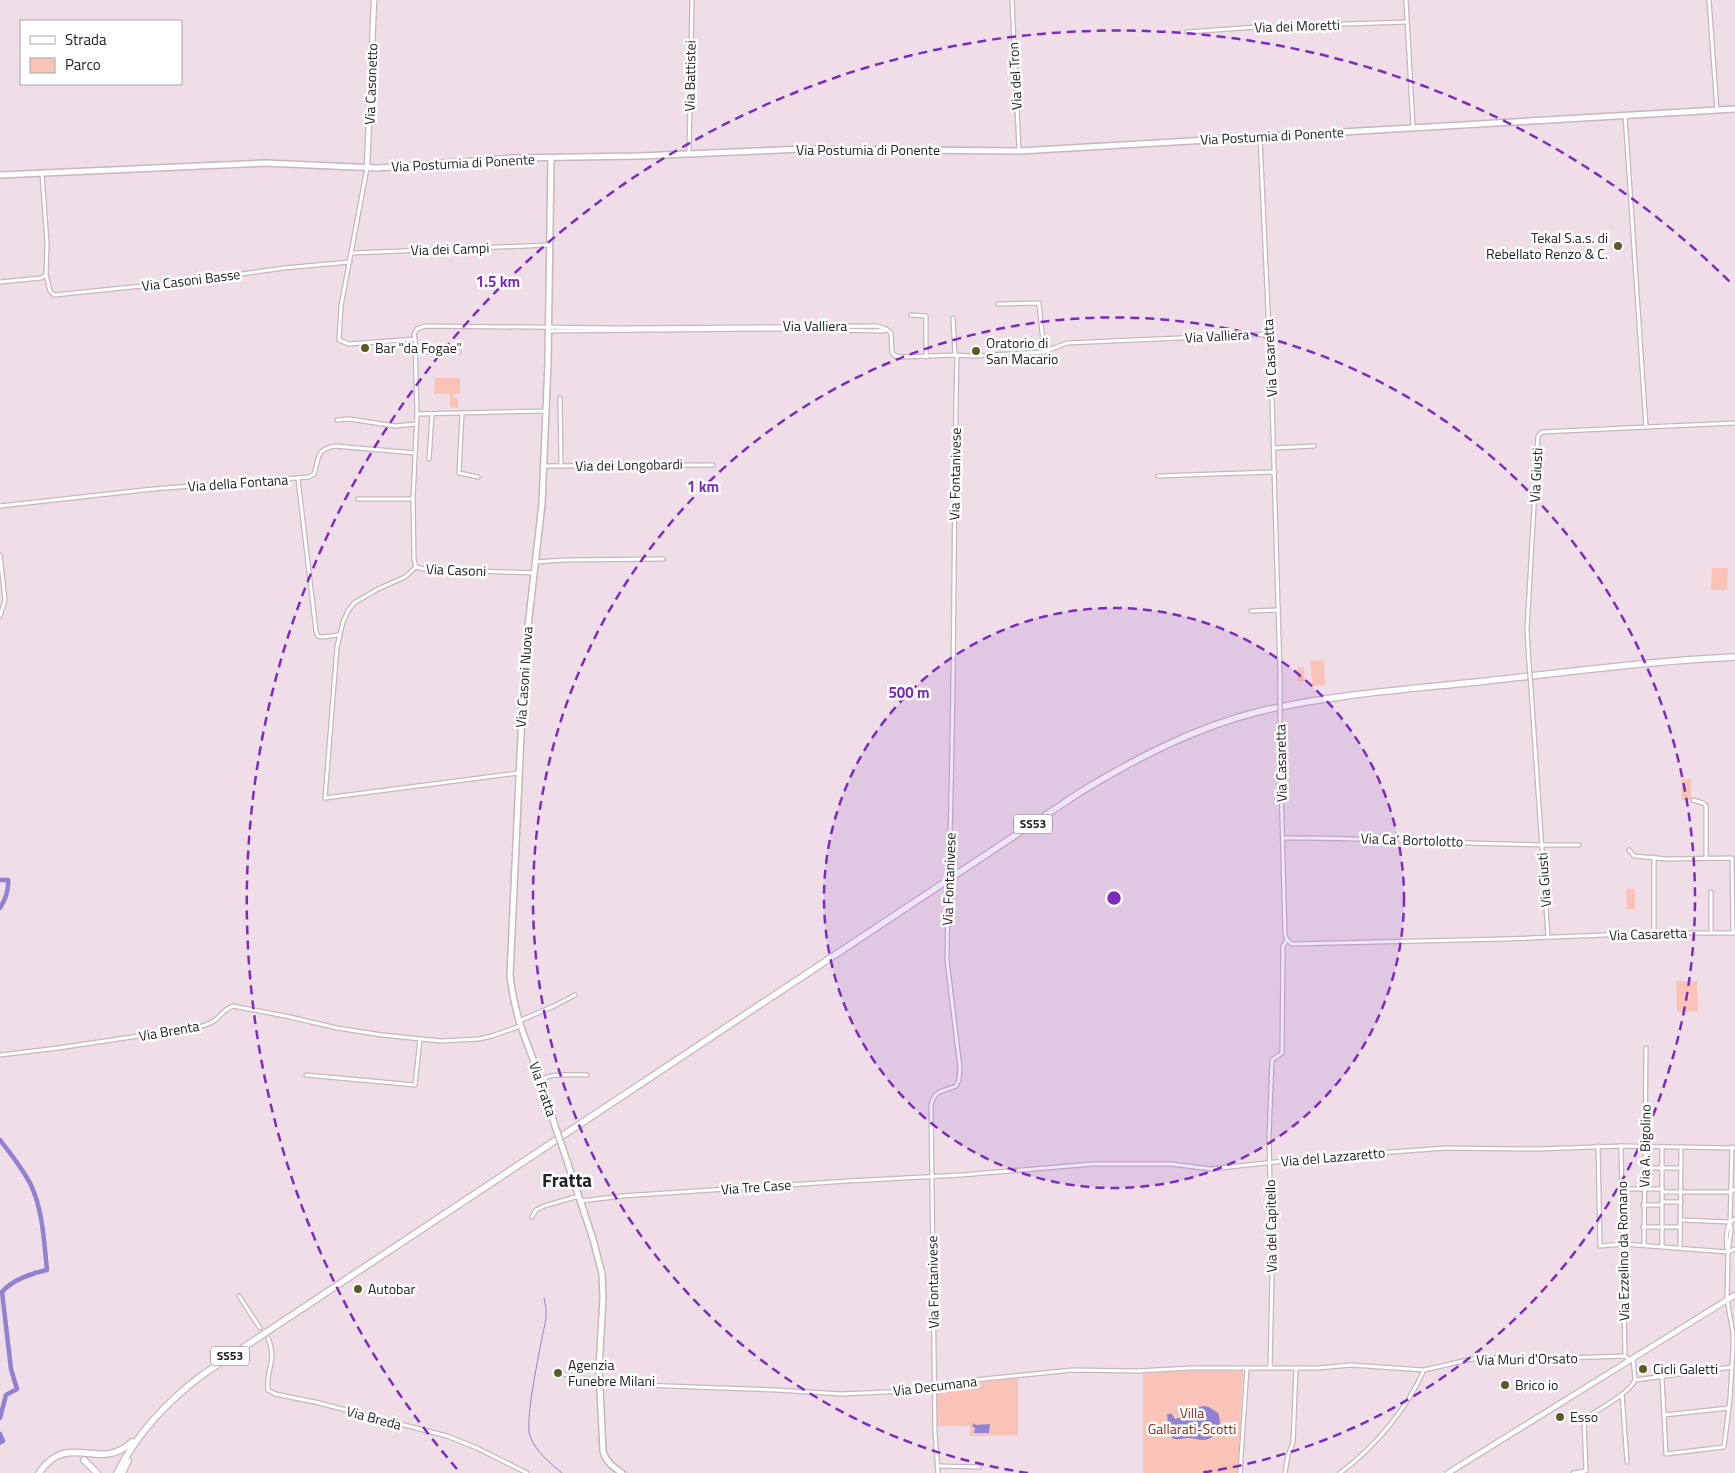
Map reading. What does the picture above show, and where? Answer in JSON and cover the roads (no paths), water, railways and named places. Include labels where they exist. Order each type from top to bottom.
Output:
[{"type":"highway","name":"SS53","points":[[118,1473],[140,1437],[171,1400],[220,1363],[1079,794],[1162,746],[1224,722],[1312,701],[1648,663],[1735,657]]},
{"type":"highway","points":[[39,1473],[47,1463],[57,1457],[78,1456],[103,1461],[122,1454],[151,1417],[171,1400]]},
{"type":"highway","points":[[122,1473],[135,1449],[171,1400]]},
{"type":"highway","points":[[78,1456],[88,1462],[97,1473]]},
{"type":"main road","name":"Via Postumia di Ponente","points":[[0,175],[264,163],[368,168],[512,158],[804,149],[1019,151],[1735,109]]},
{"type":"main road","name":"Via Casoni Nuova","points":[[518,791],[526,644],[542,504],[544,466],[551,158]]},
{"type":"main road","name":"Via Fratta","points":[[518,791],[510,975],[513,1001],[519,1024],[540,1080],[593,1239],[602,1274],[600,1382],[603,1451],[611,1465],[622,1473]]},
{"type":"street","name":"Via Casonetto","points":[[368,168],[374,0]]},
{"type":"street","name":"Via Battistei","points":[[689,153],[692,0]]},
{"type":"street","name":"Via del Tron","points":[[1012,0],[1019,151]]},
{"type":"street","points":[[1406,0],[1413,127]]},
{"type":"street","points":[[1709,0],[1717,110]]},
{"type":"street","name":"Via dei Moretti","points":[[1187,32],[1258,27],[1407,22]]},
{"type":"street","points":[[1625,115],[1646,427],[1735,423]]},
{"type":"street","name":"Via Casaretta","points":[[1260,136],[1275,472],[1283,886],[1285,935],[1287,940],[1292,944],[1654,933],[1734,933]]},
{"type":"street","points":[[368,168],[341,306],[339,340],[349,344],[415,340]]},
{"type":"street","points":[[0,282],[41,278],[46,275],[47,243],[42,173]]},
{"type":"street","name":"Via dei Campi","points":[[352,253],[549,245]]},
{"type":"street","name":"Via Casoni Basse","points":[[46,275],[50,292],[54,295],[350,262]]},
{"type":"street","points":[[998,304],[1039,303],[1044,352]]},
{"type":"street","points":[[911,315],[926,316],[926,357]]},
{"type":"street","name":"Via Fontanivese","points":[[938,1473],[931,1105],[933,1096],[940,1091],[956,1086],[959,1080],[960,1068],[947,960],[954,714],[956,355],[953,318]]},
{"type":"street","name":"Via Valliera","points":[[415,340],[414,334],[416,329],[425,326],[548,330],[775,329],[883,331],[886,329],[891,333],[892,352],[896,356],[926,357],[1044,352],[1067,343],[1269,334]]},
{"type":"street","name":"Via Casoni","points":[[415,340],[417,414],[412,499],[414,559],[416,567],[424,569],[534,573]]},
{"type":"street","points":[[416,352],[459,352]]},
{"type":"street","points":[[560,398],[561,466]]},
{"type":"street","points":[[417,414],[545,411]]},
{"type":"street","points":[[462,413],[459,473],[478,477]]},
{"type":"street","points":[[428,459],[432,415]]},
{"type":"street","points":[[336,420],[350,419],[395,426],[416,424]]},
{"type":"street","name":"Via Giusti","points":[[1548,937],[1527,629],[1538,436],[1542,432],[1646,427]]},
{"type":"street","points":[[298,479],[314,474],[319,453],[324,448],[335,446],[415,454]]},
{"type":"street","points":[[1274,448],[1314,446]]},
{"type":"street","name":"Via dei Longobardi","points":[[544,466],[713,465]]},
{"type":"street","points":[[1158,476],[1275,472]]},
{"type":"street","name":"Via della Fontana","points":[[0,506],[153,489],[298,479],[316,632],[318,636],[322,637],[339,635]]},
{"type":"street","points":[[358,499],[412,499]]},
{"type":"street","points":[[0,554],[5,600],[0,616]]},
{"type":"street","points":[[536,562],[663,559]]},
{"type":"street","points":[[416,567],[405,577],[378,589],[354,603],[348,611],[339,635],[326,798],[518,773]]},
{"type":"street","points":[[1251,612],[1278,610]]},
{"type":"street","points":[[1693,800],[1706,806],[1706,858]]},
{"type":"street","name":"Via Ca' Bortolotto","points":[[1283,838],[1396,839],[1579,845]]},
{"type":"street","points":[[1629,850],[1634,856],[1654,858],[1732,858],[1734,933]]},
{"type":"street","points":[[1654,858],[1654,933]]},
{"type":"street","points":[[1711,892],[1711,932]]},
{"type":"street","name":"Via del Capitello","points":[[1270,1368],[1272,1270],[1269,1162],[1271,1074],[1272,1060],[1282,1053],[1283,946],[1287,940]]},
{"type":"street","name":"Via Brenta","points":[[0,1055],[199,1027],[210,1024],[224,1010],[233,1006],[337,1028],[441,1041],[479,1039],[492,1036],[519,1024],[575,995]]},
{"type":"street","points":[[306,1075],[415,1085],[420,1039]]},
{"type":"street","name":"Via A. Bigolino","points":[[1644,1245],[1646,1048]]},
{"type":"street","points":[[540,1080],[554,1076],[587,1075]]},
{"type":"street","points":[[1598,1146],[1600,1246],[1623,1244],[1728,1252],[1735,1249]]},
{"type":"street","name":"Via Ezzelino da Romano","points":[[1621,1146],[1625,1356]]},
{"type":"street","points":[[1662,1147],[1662,1246]]},
{"type":"street","points":[[1680,1247],[1681,1147]]},
{"type":"street","points":[[1662,1377],[1666,1454],[1724,1448],[1734,1348],[1733,1324],[1727,1300],[1733,1147]]},
{"type":"street","name":"Via del Lazzaretto","points":[[931,1176],[993,1173],[1093,1164],[1171,1164],[1211,1169],[1269,1162],[1446,1148],[1733,1147]]},
{"type":"street","points":[[1644,1168],[1681,1168]]},
{"type":"street","name":"Via Tre Case","points":[[532,1217],[536,1210],[544,1206],[579,1199],[931,1176]]},
{"type":"street","points":[[1621,1189],[1681,1192],[1730,1192],[1735,1189]]},
{"type":"street","points":[[1643,1205],[1681,1202]]},
{"type":"street","points":[[1680,1220],[1730,1222],[1735,1219]]},
{"type":"street","points":[[1643,1227],[1680,1227]]},
{"type":"street","points":[[1448,1473],[1735,1295]]},
{"type":"street","points":[[239,1296],[260,1328]]},
{"type":"street","name":"Via Breda","points":[[268,1338],[272,1348],[273,1360],[267,1381],[268,1390],[275,1394],[315,1402],[447,1436],[527,1473]]},
{"type":"street","points":[[1625,1356],[1631,1359]]},
{"type":"street","name":"Via Muri d'Orsato","points":[[1296,1368],[1350,1365],[1424,1370],[1472,1359],[1625,1356]]},
{"type":"street","points":[[1573,1473],[1586,1470],[1584,1419],[1633,1385],[1635,1380],[1631,1359]]},
{"type":"street","points":[[1635,1380],[1732,1367]]},
{"type":"street","name":"Via Decumana","points":[[563,1374],[612,1384],[842,1394],[906,1391],[1073,1370],[1138,1371],[1191,1368],[1296,1368]]},
{"type":"street","points":[[1240,1473],[1247,1368]]},
{"type":"street","points":[[1286,1473],[1288,1455],[1293,1443],[1296,1368]]},
{"type":"street","points":[[1340,1473],[1353,1464],[1397,1416],[1416,1388],[1424,1370]]},
{"type":"street","points":[[1622,1394],[1627,1462]]},
{"type":"street","points":[[1730,1399],[1735,1399]]},
{"type":"street","points":[[1664,1415],[1729,1408]]},
{"type":"street","points":[[938,1466],[979,1467]]},
{"type":"waterway","points":[[0,880],[8,880],[6,895],[0,908]]},
{"type":"waterway","points":[[0,1140],[17,1162],[35,1195],[42,1227],[47,1270],[23,1278],[11,1284],[2,1292],[11,1369],[17,1389],[6,1395],[0,1418]]},
{"type":"waterway","points":[[544,1298],[546,1318],[531,1397],[529,1427],[530,1436],[536,1447],[562,1473]]},
{"type":"waterway","points":[[0,1434],[3,1441],[0,1443]]},
{"type":"place","name":"Tekal S.a.s. di Rebellato Renzo & C.","points":[[1618,246]]},
{"type":"place","name":"Bar \"da Fogae\"","points":[[365,348]]},
{"type":"place","name":"Oratorio di San Macario","points":[[976,351]]},
{"type":"place","name":"Autobar","points":[[358,1289]]},
{"type":"place","name":"Cicli Galetti","points":[[1643,1369]]},
{"type":"place","name":"Agenzia Funebre Milani","points":[[558,1373]]},
{"type":"place","name":"Brico io","points":[[1505,1385]]},
{"type":"place","name":"Esso","points":[[1560,1417]]},
{"type":"district","name":"Fratta","points":[[567,1180]]},
{"type":"park label","name":"Villa Gallarati-Scotti","points":[[1192,1422]]}]
